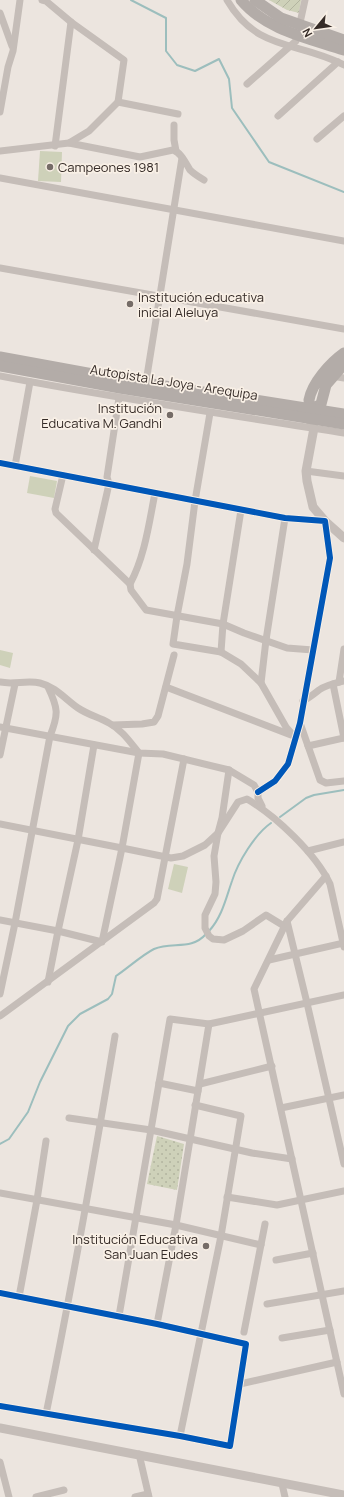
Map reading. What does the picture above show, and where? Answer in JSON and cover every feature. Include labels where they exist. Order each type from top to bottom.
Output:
[{"type":"main road","points":[[255,0],[299,30],[344,50]]},
{"type":"main road","points":[[238,1],[270,24],[344,40]]},
{"type":"main road","points":[[310,421],[309,401],[319,380],[331,363],[344,353]]},
{"type":"main road","name":"Autopista La Joya - Arequipa","points":[[0,357],[146,382],[310,421],[344,414]]},
{"type":"main road","points":[[310,421],[321,404],[326,385],[332,376],[344,364]]},
{"type":"main road","name":"Autopista La Joya - Arequipa","points":[[0,366],[310,421],[344,424]]},
{"type":"street","points":[[0,112],[8,66],[13,51],[20,0]]},
{"type":"street","points":[[0,151],[55,146],[69,143],[89,132],[118,102],[124,60],[71,22],[46,1],[42,0]]},
{"type":"street","points":[[226,0],[243,22],[264,38],[280,44],[290,45],[341,64]]},
{"type":"street","points":[[247,84],[296,41],[305,0]]},
{"type":"street","points":[[0,13],[13,51]]},
{"type":"street","points":[[55,146],[71,22]]},
{"type":"street","points":[[278,116],[341,64]]},
{"type":"street","points":[[118,102],[178,114]]},
{"type":"street","points":[[317,139],[344,116]]},
{"type":"street","points":[[174,125],[176,151],[188,164],[190,169],[204,180]]},
{"type":"street","points":[[69,143],[140,157],[173,150],[176,151]]},
{"type":"street","points":[[146,382],[161,297],[182,158]]},
{"type":"street","points":[[0,178],[344,241]]},
{"type":"street","points":[[0,268],[344,329]]},
{"type":"street","points":[[0,376],[210,413],[310,421],[344,433]]},
{"type":"street","points":[[332,376],[344,378]]},
{"type":"street","points":[[14,466],[30,382]]},
{"type":"street","points":[[94,550],[109,484],[107,476],[119,398]]},
{"type":"street","points":[[210,413],[194,501],[187,564],[173,644],[221,652],[241,664],[262,683],[286,727],[295,737]]},
{"type":"street","points":[[310,421],[306,471],[313,507],[325,521],[344,538]]},
{"type":"street","points":[[0,463],[285,518],[325,521]]},
{"type":"street","points":[[306,471],[344,476]]},
{"type":"street","points":[[63,475],[55,509],[56,513],[130,584],[131,590],[146,610],[223,624],[287,648],[313,650]]},
{"type":"street","points":[[130,584],[137,572],[142,554],[155,493]]},
{"type":"street","points":[[221,652],[223,624],[241,510]]},
{"type":"street","points":[[262,683],[266,640],[285,518]]},
{"type":"street","points":[[258,792],[275,781],[288,764],[300,723],[330,558],[325,521]]},
{"type":"street","points":[[308,746],[344,738],[339,682],[344,648]]},
{"type":"street","points":[[113,725],[154,722],[158,716],[174,655]]},
{"type":"street","points":[[0,682],[15,684],[32,682],[48,687],[63,695],[82,710],[113,725],[126,737],[139,753],[122,848],[102,942]]},
{"type":"street","points":[[303,702],[319,690],[339,682]]},
{"type":"street","points":[[0,755],[2,728],[15,684]]},
{"type":"street","points":[[0,994],[33,831],[50,736],[57,716],[56,706],[48,687]]},
{"type":"street","points":[[166,687],[295,737]]},
{"type":"street","points":[[300,723],[320,780],[326,783],[344,780]]},
{"type":"street","points":[[2,728],[139,753],[163,754],[229,770],[254,785],[258,792],[258,798],[262,807]]},
{"type":"street","points":[[48,982],[78,840],[94,745]]},
{"type":"street","points":[[0,1016],[102,942],[154,903],[157,899],[184,759]]},
{"type":"street","points":[[229,770],[222,818],[214,856],[216,882],[215,894],[207,910],[204,922],[207,934],[213,939],[224,940],[243,931],[266,915],[285,923],[307,1003],[344,1164]]},
{"type":"street","points":[[0,824],[165,858],[177,857],[189,853],[204,845],[218,833],[238,802],[248,798],[262,807],[308,851],[326,876],[330,884],[344,944],[269,960]]},
{"type":"street","points":[[308,851],[344,842]]},
{"type":"street","points":[[326,876],[285,923],[269,960],[254,989],[344,1390]]},
{"type":"street","points":[[0,920],[58,931],[102,942]]},
{"type":"street","points":[[119,1316],[170,1019],[209,1024],[344,995]]},
{"type":"street","points":[[157,1324],[191,1139],[195,1105],[209,1024]]},
{"type":"street","points":[[46,1414],[86,1208],[115,1036]]},
{"type":"street","points":[[159,1083],[199,1088],[272,1066]]},
{"type":"street","points":[[281,1108],[344,1094]]},
{"type":"street","points":[[180,1436],[200,1334],[204,1325],[241,1116],[195,1105]]},
{"type":"street","points":[[69,1118],[151,1130],[236,1149],[292,1159]]},
{"type":"street","points":[[19,1297],[46,1141]]},
{"type":"street","points":[[227,1197],[277,1205],[344,1191]]},
{"type":"street","points":[[0,1193],[176,1225],[260,1245]]},
{"type":"street","points":[[244,1332],[264,1224]]},
{"type":"street","points":[[276,1260],[313,1253]]},
{"type":"street","points":[[267,1304],[344,1291]]},
{"type":"street","points":[[0,1293],[119,1316],[246,1344],[230,1446],[180,1436],[0,1406]]},
{"type":"street","points":[[282,1338],[330,1330]]},
{"type":"street","points":[[240,1384],[337,1362]]},
{"type":"street","points":[[0,1428],[344,1495]]},
{"type":"street","points":[[135,1497],[148,1495],[139,1454]]},
{"type":"street","points":[[0,1462],[1,1474],[9,1497]]},
{"type":"street","points":[[282,1484],[285,1497]]},
{"type":"street","points":[[36,1497],[64,1490]]},
{"type":"green space","points":[[269,0],[301,0],[299,13],[287,10]]},
{"type":"green space","name":"Campeones 1981","points":[[40,151],[62,152],[61,182],[38,181]]},
{"type":"green space","points":[[30,476],[57,481],[54,498],[27,493]]},
{"type":"green space","points":[[0,650],[13,653],[10,668],[0,665]]},
{"type":"green space","points":[[174,864],[188,867],[182,893],[168,889]]},
{"type":"green space","points":[[157,1136],[184,1144],[177,1190],[147,1184]]},
{"type":"waterway","points":[[131,0],[166,18],[166,51],[177,65],[195,71],[219,59],[229,79],[232,108],[269,162],[344,192]]},
{"type":"waterway","points":[[280,817],[306,798],[314,795],[344,790]]},
{"type":"waterway","points":[[209,931],[217,920],[226,901],[235,874],[243,857],[253,841],[271,823]]},
{"type":"waterway","points":[[0,1144],[9,1139],[28,1112],[40,1082],[68,1026],[80,1014],[108,999],[112,994],[116,976],[154,949],[188,944],[200,939],[206,934]]},
{"type":"cycle path","points":[[0,463],[285,518],[325,521],[330,558],[300,723],[288,764],[275,781],[258,792]]},
{"type":"cycle path","points":[[0,1293],[157,1324],[246,1344],[230,1446],[180,1436],[0,1406]]},
{"type":"place","name":"Campeones 1981","points":[[50,167]]},
{"type":"place","name":"Institución educativa inicial Aleluya","points":[[130,304]]},
{"type":"place","name":"Institución Educativa M. Gandhi","points":[[170,415]]},
{"type":"place","name":"Institución Educativa San Juan Eudes","points":[[206,1246]]}]
